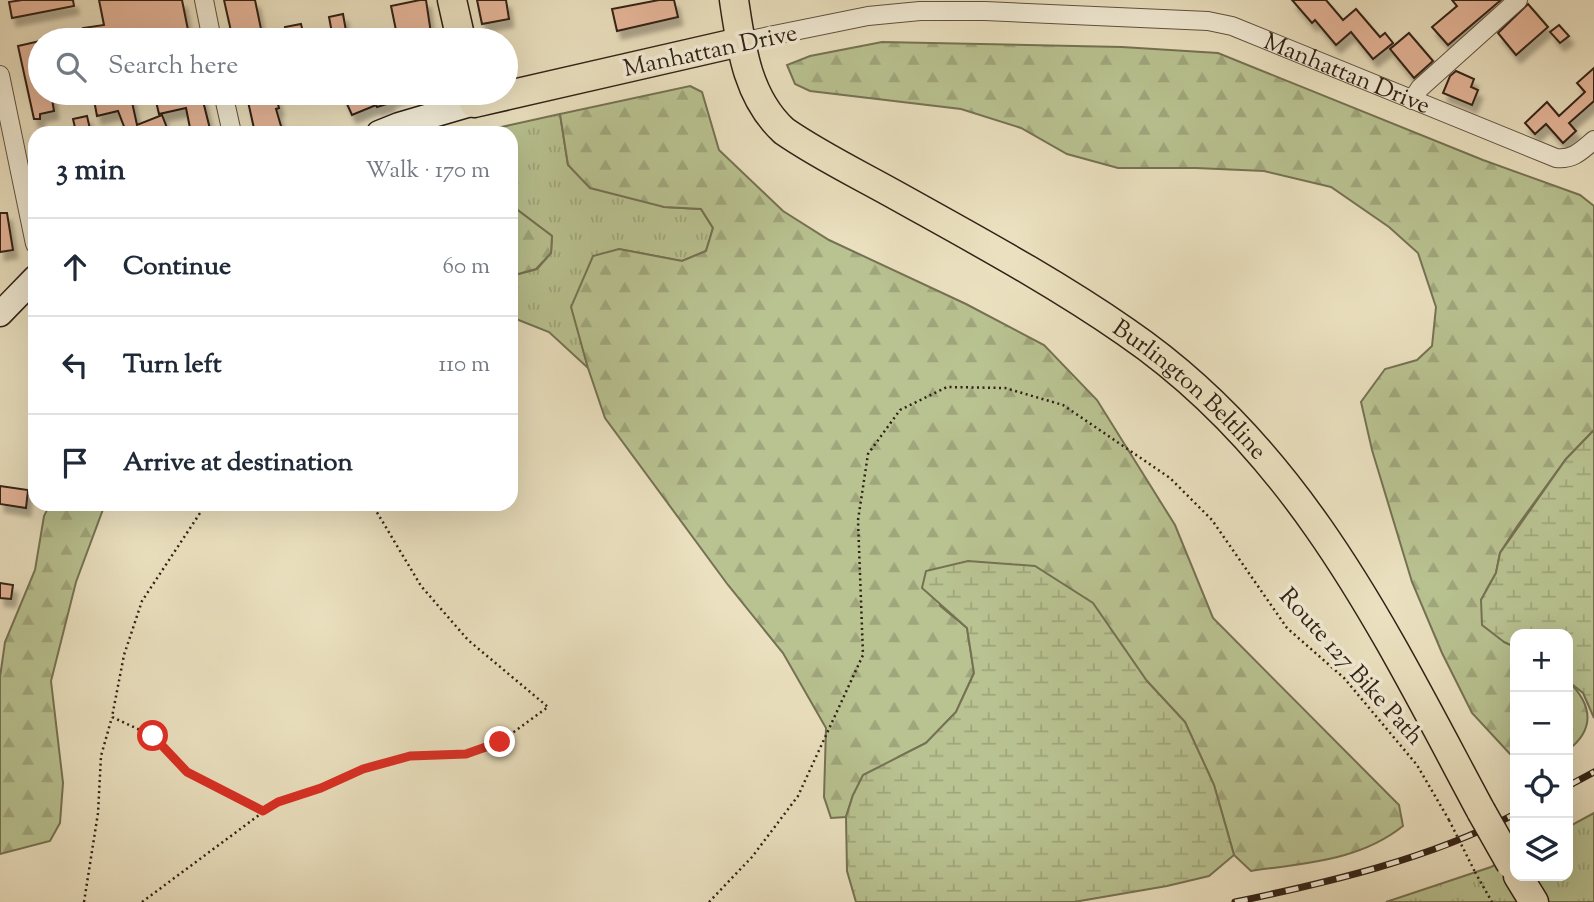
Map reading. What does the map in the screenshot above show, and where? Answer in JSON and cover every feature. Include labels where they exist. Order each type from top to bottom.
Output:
[{"type":"main road","points":[[452,0],[458,28]]},
{"type":"main road","name":"Burlington Beltline","points":[[734,0],[740,42],[755,95],[771,119],[784,131],[1065,292],[1127,332],[1200,390],[1245,435],[1298,498],[1346,567],[1510,861]]},
{"type":"main road","name":"Manhattan Drive","points":[[518,89],[740,42]]},
{"type":"main road","name":"Burlington Beltline","points":[[1522,881],[1534,902]]},
{"type":"street","points":[[204,0],[210,28]]},
{"type":"street","points":[[1412,100],[1420,88],[1518,0]]},
{"type":"street","name":"Manhattan Drive","points":[[740,42],[919,5],[986,6],[1208,21],[1232,26],[1544,154],[1567,159],[1577,155],[1594,140]]},
{"type":"street","points":[[0,75],[28,210]]},
{"type":"street","points":[[226,105],[230,126]]},
{"type":"street","name":"Manhattan Drive","points":[[396,126],[454,105]]},
{"type":"street","points":[[0,314],[28,285]]},
{"type":"path","name":"Route 127 Bike Path","points":[[709,902],[752,858],[798,796],[863,656],[858,520],[867,454],[900,410],[947,387],[1005,388],[1063,405],[1170,478],[1212,520],[1287,628],[1344,678],[1417,765],[1492,902]]},
{"type":"path","points":[[84,902],[98,813],[101,756],[113,717],[124,655],[142,601],[201,511]]},
{"type":"path","points":[[142,902],[278,802],[321,788],[363,769],[410,756],[466,754],[500,742],[548,707],[467,640],[421,586],[376,511]]},
{"type":"path","points":[[113,717],[153,736],[187,772],[263,811]]},
{"type":"green space","points":[[882,42],[1122,47],[1218,53],[1483,160],[1580,195],[1594,206],[1594,430],[1566,459],[1518,525],[1500,553],[1496,573],[1481,600],[1504,642],[1510,645],[1510,754],[1472,713],[1442,653],[1412,582],[1372,450],[1361,402],[1385,369],[1417,360],[1432,346],[1436,307],[1418,253],[1389,227],[1331,187],[1264,171],[1118,168],[1067,154],[1021,128],[961,109],[810,91],[795,84],[787,65],[810,56]]},
{"type":"green space","points":[[690,86],[702,92],[719,150],[783,211],[829,240],[966,304],[1044,345],[1097,400],[1175,525],[1213,618],[1399,805],[1403,826],[1386,838],[1350,854],[1251,871],[1234,855],[1214,785],[1185,722],[1147,681],[939,605],[967,628],[974,673],[956,712],[926,743],[898,757],[853,795],[846,817],[831,818],[824,797],[826,728],[783,653],[728,585],[605,418],[571,307],[593,256],[619,249],[682,261],[706,251],[713,228],[701,209],[664,207],[590,188],[568,165],[560,114]]},
{"type":"green space","points":[[560,114],[568,165],[664,207],[701,209],[713,228],[706,251],[682,261],[619,249],[572,307],[588,368],[549,332],[518,320],[518,274],[537,269],[551,253],[552,236],[518,210],[518,126],[506,126]]},
{"type":"green space","points":[[518,210],[552,236],[551,253],[536,269],[518,274]]},
{"type":"green space","points":[[1594,430],[1594,718],[1583,693],[1573,685],[1573,629],[1510,629],[1510,645],[1482,625],[1481,600],[1496,573],[1500,553],[1566,459]]},
{"type":"green space","points":[[46,511],[102,511],[76,582],[51,681],[63,783],[60,823],[50,841],[0,854],[0,677],[5,642],[35,570]]},
{"type":"green space","points":[[968,561],[1035,566],[1093,603],[1147,681],[1185,722],[1214,785],[1234,855],[1209,876],[1074,902],[856,902],[847,871],[846,817],[863,775],[926,743],[956,712],[974,673],[967,628],[922,588],[926,571]]},
{"type":"green space","points":[[1573,686],[1583,700],[1588,717],[1583,734],[1573,746]]},
{"type":"green space","points":[[1594,813],[1594,902],[1386,902],[1491,867],[1510,857],[1510,881],[1573,881],[1573,824]]},
{"type":"building","points":[[73,0],[74,6],[12,18],[9,2]]},
{"type":"building","points":[[99,0],[182,0],[188,28],[83,28],[104,25]]},
{"type":"building","points":[[224,0],[255,0],[261,28],[230,28]]},
{"type":"building","points":[[426,0],[430,28],[396,28],[391,6]]},
{"type":"building","points":[[477,0],[506,0],[509,19],[482,24]]},
{"type":"building","points":[[659,0],[674,0],[678,17],[617,31],[612,9]]},
{"type":"building","points":[[1292,0],[1326,0],[1343,20],[1356,9],[1380,37],[1385,33],[1393,43],[1373,59],[1351,32],[1336,45],[1315,20],[1312,23]]},
{"type":"building","points":[[1452,0],[1501,0],[1448,45],[1432,27],[1457,6]]},
{"type":"building","points":[[1528,4],[1548,27],[1516,55],[1498,33]]},
{"type":"building","points":[[343,14],[345,28],[331,28],[329,17]]},
{"type":"building","points":[[301,24],[302,28],[285,28]]},
{"type":"building","points":[[1559,25],[1569,36],[1560,43],[1550,32]]},
{"type":"building","points":[[1409,33],[1433,61],[1414,78],[1390,49]]},
{"type":"building","points":[[28,44],[28,92],[18,46]]},
{"type":"building","points":[[1594,68],[1594,101],[1569,123],[1576,131],[1563,143],[1546,124],[1535,134],[1525,123],[1547,102],[1559,116],[1585,92],[1577,83]]},
{"type":"building","points":[[1456,71],[1474,79],[1471,87],[1478,90],[1472,105],[1443,93],[1450,76]]},
{"type":"building","points":[[31,105],[53,105],[54,111],[40,114],[40,119],[34,119]]},
{"type":"building","points":[[95,105],[133,105],[137,125],[162,115],[166,126],[124,126],[118,111],[97,116]]},
{"type":"building","points":[[157,105],[204,105],[209,126],[190,126],[186,108],[159,114]]},
{"type":"building","points":[[249,105],[278,105],[279,108],[276,109],[281,126],[253,126]]},
{"type":"building","points":[[347,105],[376,105],[352,115]]},
{"type":"building","points":[[87,116],[89,126],[75,126],[73,119]]},
{"type":"building","points":[[0,213],[7,213],[13,250],[0,252]]},
{"type":"building","points":[[0,486],[28,490],[26,508],[0,504]]},
{"type":"building","points":[[0,583],[13,585],[11,599],[0,598]]},
{"type":"railway","points":[[1573,783],[1594,772]]},
{"type":"railway","points":[[1235,902],[1343,877],[1414,856],[1510,816]]},
{"type":"route","points":[[153,736],[187,772],[263,811],[278,802],[321,788],[363,769],[410,756],[466,754],[500,742]]}]
